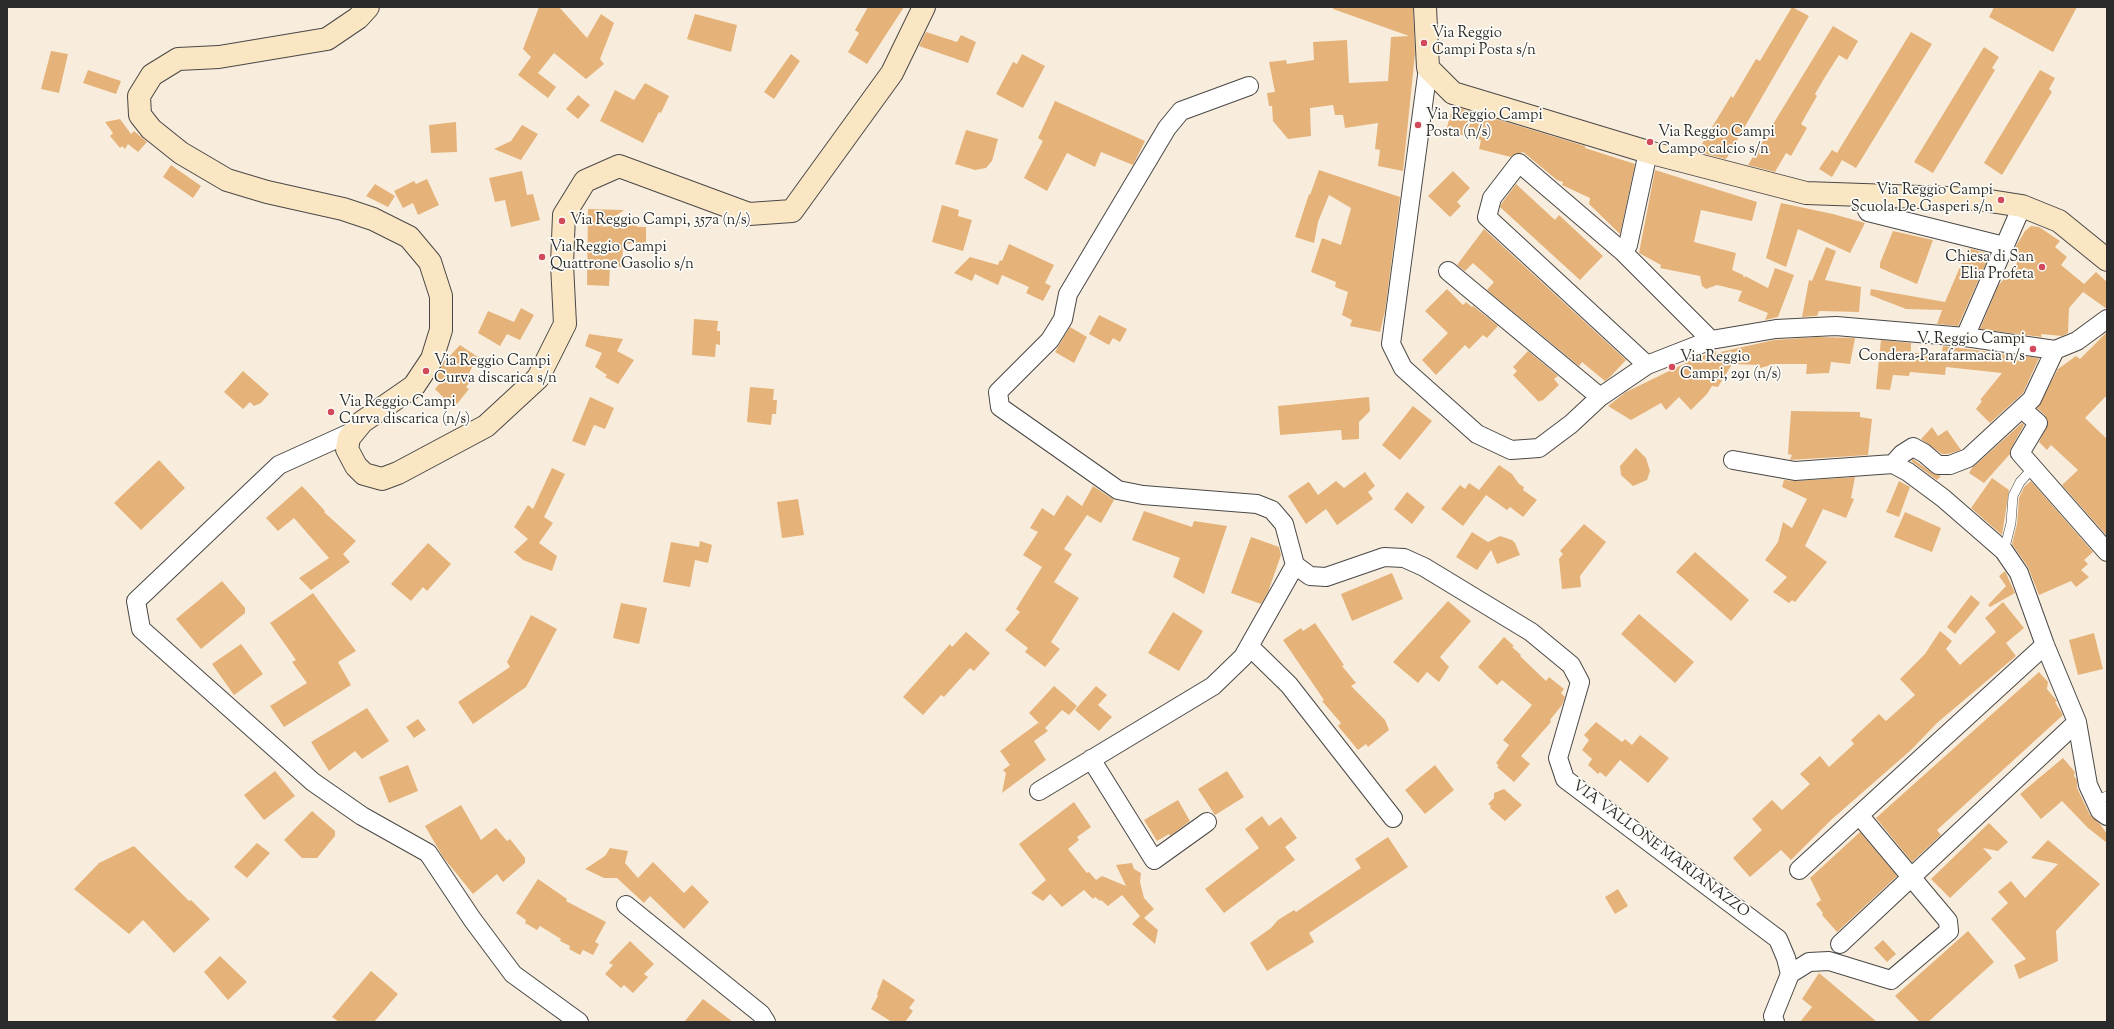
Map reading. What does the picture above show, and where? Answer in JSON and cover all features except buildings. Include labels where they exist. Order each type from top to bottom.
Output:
[{"type":"main road","points":[[368,7],[358,18],[327,39],[219,57],[178,59],[152,75],[139,96],[140,115],[151,129],[181,153],[226,180],[267,192],[343,209],[373,219],[409,237],[430,262],[441,296],[441,330],[432,359],[414,386],[362,422],[349,438],[347,449],[356,466],[364,474],[382,479],[398,473],[486,426],[538,378],[565,324],[562,264],[564,215],[585,181],[619,166],[749,214],[792,211],[838,150],[892,73],[924,7]]},
{"type":"main road","points":[[1425,7],[1428,68],[1453,93],[1648,152],[1806,193],[1977,199],[2022,206],[2059,221],[2107,260]]},
{"type":"street","points":[[1428,68],[1391,344],[1402,368],[1477,434],[1511,450],[1539,448],[1571,424],[1600,397],[1648,365],[1711,340],[1776,329],[1836,326],[1964,337],[2054,350],[2077,341],[2106,321]]},
{"type":"street","points":[[1039,791],[1213,686],[1243,657],[1295,565],[1284,524],[1272,510],[1257,504],[1143,495],[1118,490],[1000,407],[998,392],[1050,340],[1063,319],[1068,294],[1167,128],[1181,111],[1249,86]]},
{"type":"street","points":[[1623,252],[1628,245],[1648,152]]},
{"type":"street","points":[[1648,365],[1487,217],[1492,198],[1519,163],[1623,252],[1711,340]]},
{"type":"street","points":[[1859,195],[1868,212],[2004,246]]},
{"type":"street","points":[[1964,337],[2022,206]]},
{"type":"street","points":[[1448,271],[1600,397]]},
{"type":"street","points":[[1893,464],[1902,454],[1913,447],[1924,453],[1938,465],[1950,465],[1968,458],[2032,399],[2054,350]]},
{"type":"street","points":[[2022,409],[2038,423],[2020,453],[2107,552]]},
{"type":"street","points":[[354,431],[279,465],[136,601],[141,629],[313,782],[362,816],[428,853],[472,919],[513,974],[579,1022]]},
{"type":"street","points":[[1733,460],[1794,471],[1893,464],[1908,472],[1942,498],[2004,551],[2019,573],[2044,645],[2077,722],[2088,785],[2101,798],[2100,811],[2107,816]]},
{"type":"street","name":"VIA VALLONE MARIANAZZO","points":[[1295,565],[1310,576],[1326,577],[1384,557],[1404,558],[1424,567],[1532,632],[1571,665],[1580,682],[1558,758],[1565,779],[1778,939],[1786,958],[1790,974]]},
{"type":"street","points":[[1800,870],[2044,645]]},
{"type":"street","points":[[1249,646],[1289,685],[1394,818]]},
{"type":"street","points":[[1840,944],[2077,722]]},
{"type":"street","points":[[1091,759],[1154,860],[1208,822]]},
{"type":"street","points":[[1775,1022],[1773,1016],[1790,974],[1809,962],[1829,962],[1891,980],[1949,931],[1948,921],[1859,815]]},
{"type":"street","points":[[626,905],[761,1014],[766,1022]]},
{"type":"lane","points":[[2004,551],[2011,523],[2013,496],[2020,482],[2033,468]]},
{"type":"place","name":"Via Reggio Campi Posta s/n","points":[[1424,43]]},
{"type":"place","name":"Via Reggio Campi Posta (n/s)","points":[[1418,125]]},
{"type":"place","name":"Via Reggio Campi Campo calcio s/n","points":[[1650,142]]},
{"type":"place","name":"Via Reggio Campi Scuola De Gasperi s/n","points":[[2001,200]]},
{"type":"place","name":"Via Reggio Campi, 357a (n/s)","points":[[562,221]]},
{"type":"place","name":"Via Reggio Campi Quattrone Gasolio s/n","points":[[542,257]]},
{"type":"place","name":"Chiesa di San Elia Profeta","points":[[2042,267]]},
{"type":"place","name":"V. Reggio Campi Condera-Parafarmacia n/s","points":[[2033,349]]},
{"type":"place","name":"Via Reggio Campi, 291 (n/s)","points":[[1672,367]]},
{"type":"place","name":"Via Reggio Campi Curva discarica s/n","points":[[426,371]]},
{"type":"place","name":"Via Reggio Campi Curva discarica (n/s)","points":[[331,412]]}]
